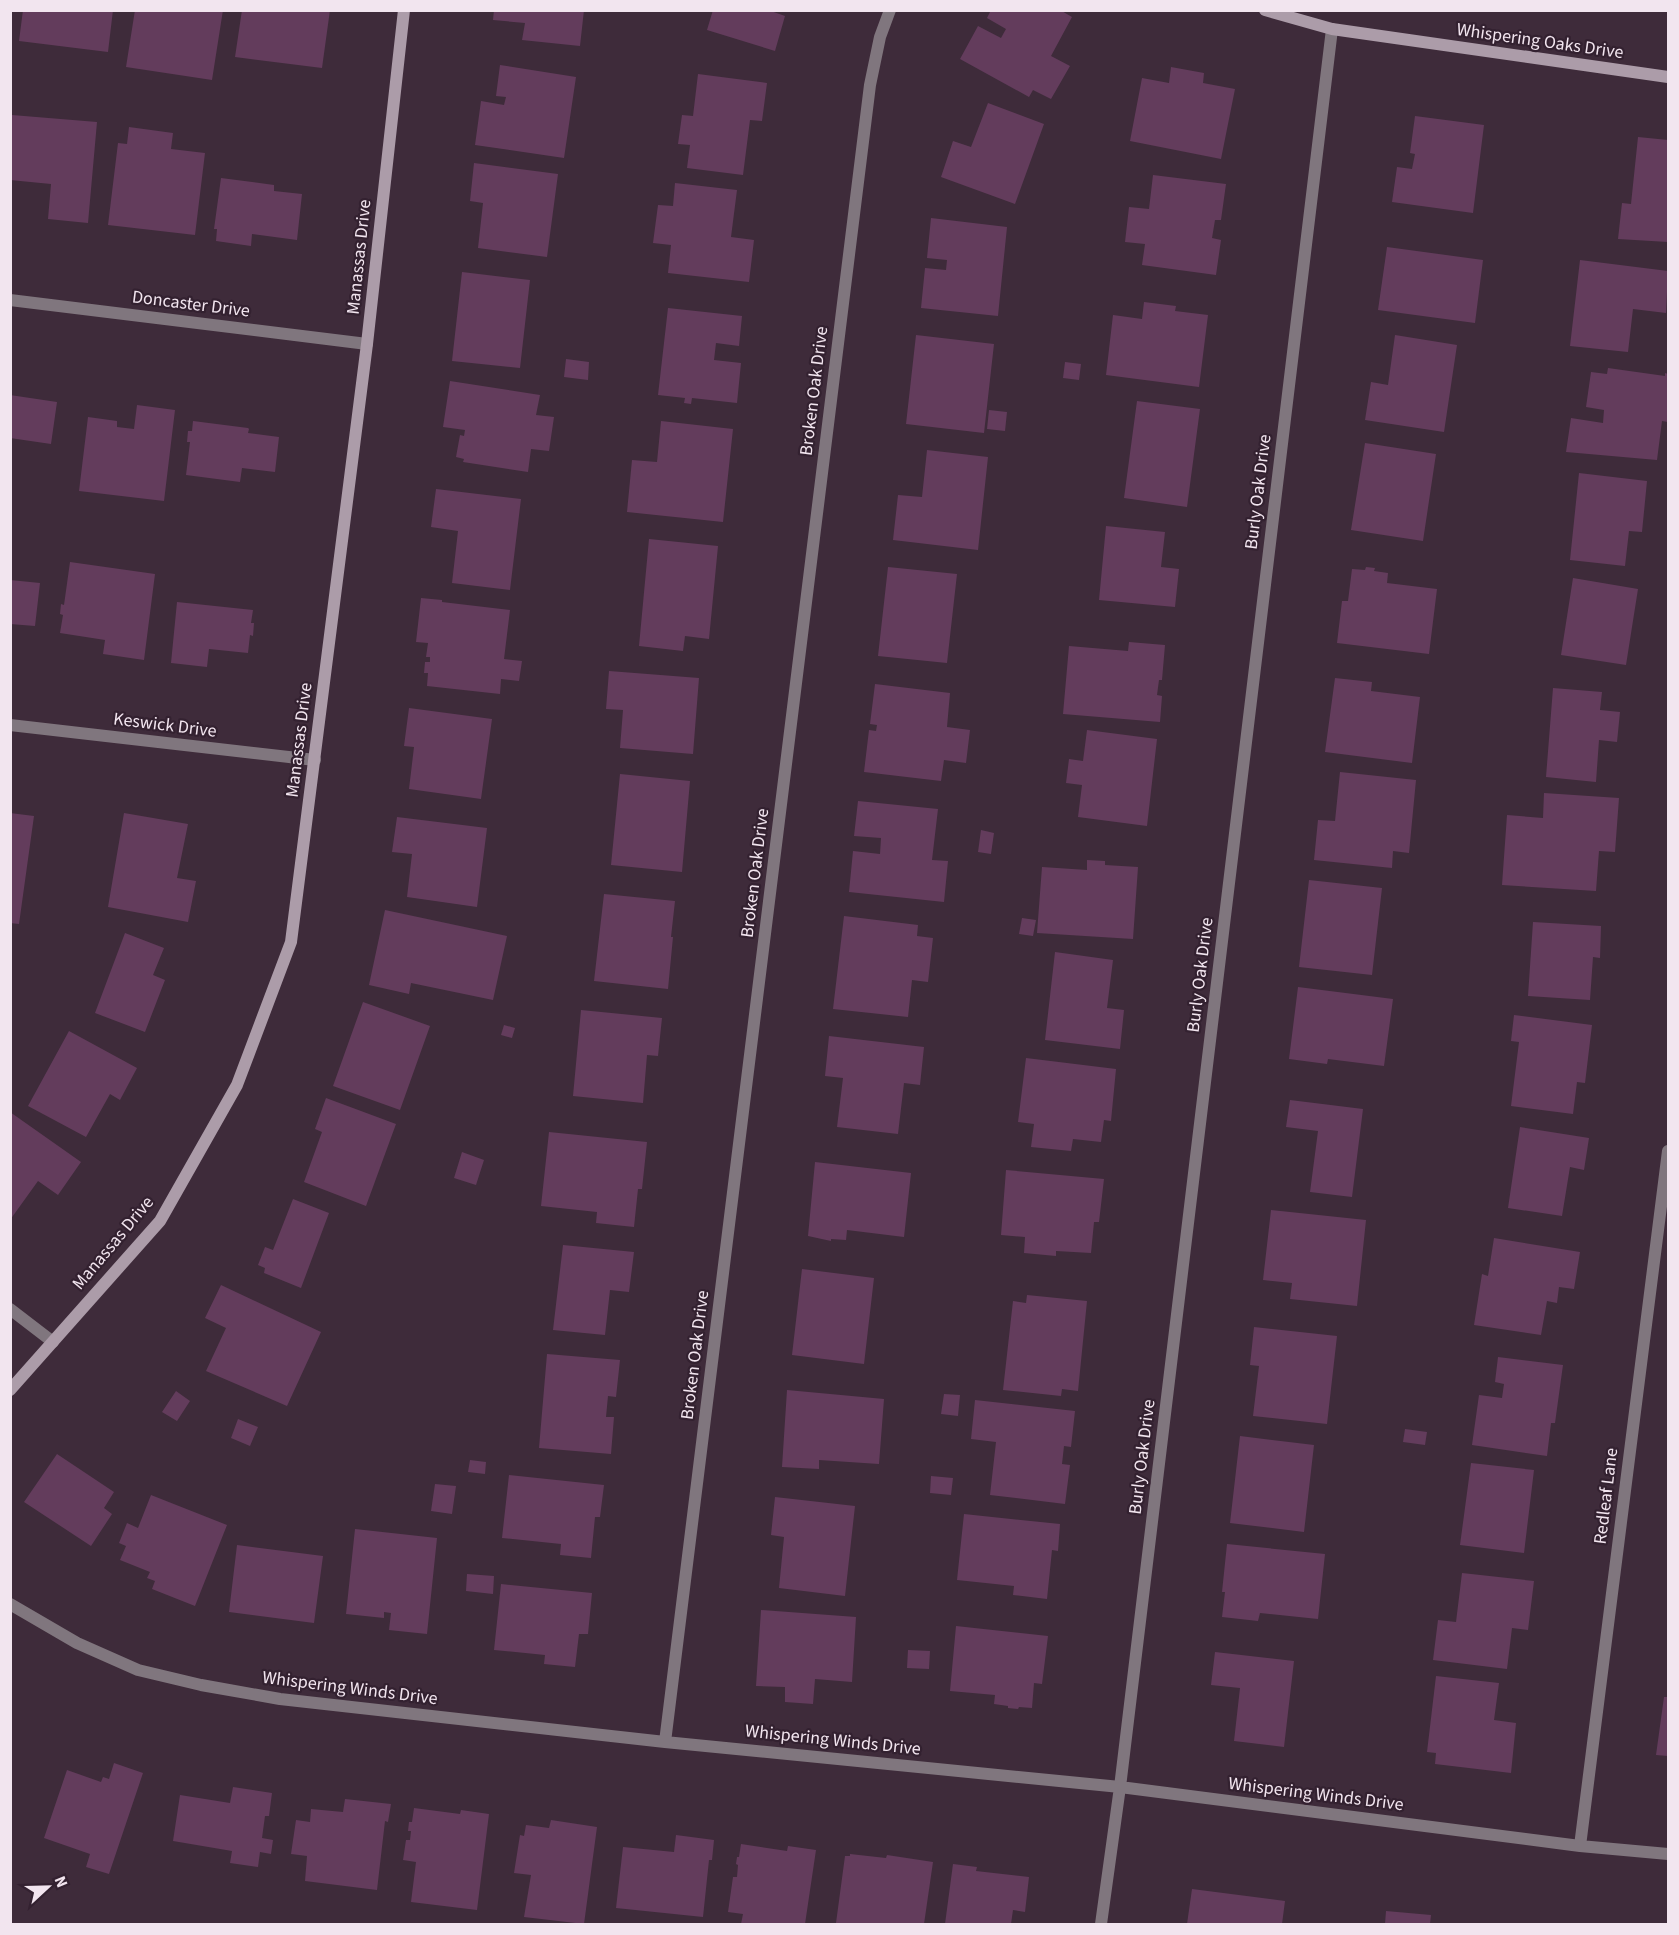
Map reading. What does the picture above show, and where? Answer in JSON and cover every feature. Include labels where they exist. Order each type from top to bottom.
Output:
[{"type":"street","name":"Manassas Drive","points":[[10,1390],[160,1221],[237,1085],[291,942],[367,344],[404,10]]},
{"type":"street","name":"Broken Oak Drive","points":[[665,1742],[870,85],[880,37],[890,10]]},
{"type":"street","name":"Whispering Oaks Drive","points":[[1265,10],[1332,29],[1668,77]]},
{"type":"street","name":"Burly Oak Drive","points":[[1101,1924],[1120,1786],[1332,29]]},
{"type":"street","name":"Doncaster Drive","points":[[10,300],[367,344]]},
{"type":"street","name":"Keswick Drive","points":[[10,725],[315,760]]},
{"type":"street","name":"Redleaf Lane","points":[[1580,1846],[1668,1151]]},
{"type":"street","points":[[10,1309],[53,1342]]},
{"type":"street","name":"Whispering Winds Drive","points":[[10,1604],[77,1643],[138,1670],[201,1685],[280,1699],[665,1742],[1120,1786],[1580,1846],[1668,1854]]},
{"type":"building","points":[[23,10],[113,10],[108,52],[19,41]]},
{"type":"building","points":[[135,10],[223,10],[212,80],[126,67]]},
{"type":"building","points":[[242,10],[330,10],[322,68],[235,57]]},
{"type":"building","points":[[494,10],[584,10],[580,46],[522,40],[525,23],[493,20]]},
{"type":"building","points":[[713,10],[768,10],[785,16],[775,51],[707,30]]},
{"type":"building","points":[[991,10],[1060,10],[1072,17],[1051,56],[1070,66],[1051,99],[1033,90],[1029,97],[960,59],[978,26],[1001,38],[1006,29],[987,18]]},
{"type":"building","points":[[500,65],[576,77],[564,158],[475,145],[481,101],[504,105],[506,97],[496,96]]},
{"type":"building","points":[[1171,67],[1204,73],[1203,83],[1235,89],[1221,159],[1130,141],[1142,78],[1169,83]]},
{"type":"building","points":[[698,74],[767,83],[762,121],[750,120],[743,175],[687,168],[690,145],[678,144],[682,115],[693,116]]},
{"type":"building","points":[[988,103],[1044,124],[1015,204],[941,177],[953,141],[971,147]]},
{"type":"building","points":[[12,115],[97,122],[88,223],[48,219],[51,184],[10,180]]},
{"type":"building","points":[[1415,116],[1484,125],[1473,213],[1392,202],[1397,167],[1412,169],[1415,154],[1410,153]]},
{"type":"building","points":[[129,127],[173,133],[171,149],[205,153],[195,235],[108,225],[118,143],[127,144]]},
{"type":"building","points":[[1638,137],[1668,140],[1668,242],[1618,239],[1622,203],[1631,204]]},
{"type":"building","points":[[474,163],[558,174],[547,257],[478,248],[483,203],[470,201]]},
{"type":"building","points":[[1153,175],[1226,184],[1221,220],[1215,220],[1212,238],[1221,240],[1216,275],[1142,265],[1145,244],[1125,242],[1129,207],[1149,209]]},
{"type":"building","points":[[221,178],[274,185],[274,191],[302,194],[297,240],[252,234],[251,246],[216,241],[217,229],[214,229]]},
{"type":"building","points":[[675,183],[737,190],[731,237],[754,240],[749,282],[668,273],[671,245],[653,243],[658,205],[673,206]]},
{"type":"building","points":[[931,218],[1007,227],[998,316],[921,308],[925,268],[946,270],[947,260],[927,258]]},
{"type":"building","points":[[1387,247],[1483,260],[1475,323],[1378,310]]},
{"type":"building","points":[[1580,260],[1668,271],[1666,313],[1633,309],[1628,352],[1570,346]]},
{"type":"building","points":[[462,272],[530,280],[520,368],[452,361]]},
{"type":"building","points":[[1144,302],[1176,306],[1175,311],[1208,315],[1199,387],[1106,375],[1113,315],[1142,319]]},
{"type":"building","points":[[668,308],[742,316],[739,346],[716,343],[714,360],[741,363],[737,403],[692,398],[691,404],[684,403],[685,398],[658,395]]},
{"type":"building","points":[[916,335],[994,344],[984,433],[906,424]]},
{"type":"building","points":[[1395,335],[1457,345],[1444,432],[1365,420],[1371,382],[1388,385]]},
{"type":"building","points":[[566,359],[589,362],[588,380],[564,377]]},
{"type":"building","points":[[1065,362],[1081,364],[1079,380],[1063,378]]},
{"type":"building","points":[[1608,368],[1665,376],[1665,373],[1668,374],[1668,422],[1662,421],[1657,460],[1566,452],[1571,418],[1603,423],[1604,410],[1586,407],[1591,372],[1607,374]]},
{"type":"building","points":[[450,381],[540,395],[536,415],[554,417],[549,451],[531,449],[528,472],[463,462],[464,459],[456,457],[460,435],[464,436],[465,430],[443,427]]},
{"type":"building","points":[[10,395],[57,402],[51,444],[10,438]]},
{"type":"building","points":[[1137,401],[1200,409],[1187,507],[1124,498]]},
{"type":"building","points":[[137,405],[175,410],[164,501],[79,491],[88,417],[117,421],[117,427],[134,429]]},
{"type":"building","points":[[989,410],[1007,412],[1005,431],[987,429]]},
{"type":"building","points":[[193,421],[248,428],[248,433],[279,437],[275,472],[242,468],[240,482],[186,475],[190,442],[187,442],[188,431],[192,431]]},
{"type":"building","points":[[661,421],[733,429],[723,522],[627,512],[632,460],[657,462]]},
{"type":"building","points":[[1365,443],[1436,454],[1423,541],[1351,530]]},
{"type":"building","points":[[927,450],[988,457],[978,550],[893,540],[898,495],[922,497]]},
{"type":"building","points":[[1579,473],[1647,481],[1642,532],[1629,531],[1625,566],[1570,560]]},
{"type":"building","points":[[436,489],[521,499],[510,590],[452,583],[458,531],[431,527]]},
{"type":"building","points":[[1106,526],[1165,532],[1161,567],[1179,569],[1175,607],[1099,600]]},
{"type":"building","points":[[649,539],[718,546],[709,639],[685,636],[683,651],[639,646]]},
{"type":"building","points":[[70,562],[155,574],[144,660],[103,654],[105,640],[60,633],[63,615],[60,614],[61,604],[64,605]]},
{"type":"building","points":[[888,567],[957,574],[947,663],[878,656]]},
{"type":"building","points":[[1366,567],[1388,573],[1387,583],[1437,589],[1429,654],[1337,643],[1342,601],[1348,601],[1352,569],[1365,570]]},
{"type":"building","points":[[1573,578],[1638,589],[1626,665],[1561,655]]},
{"type":"building","points":[[10,580],[40,583],[35,626],[10,624]]},
{"type":"building","points":[[421,598],[510,610],[504,659],[522,661],[519,681],[501,679],[500,694],[427,686],[428,673],[424,673],[425,662],[430,662],[430,657],[426,657],[428,643],[416,642]]},
{"type":"building","points":[[177,602],[253,610],[251,623],[254,623],[253,636],[250,635],[248,653],[209,649],[207,667],[171,663]]},
{"type":"building","points":[[1129,642],[1165,645],[1162,680],[1159,680],[1157,695],[1162,696],[1160,722],[1063,714],[1069,646],[1128,651]]},
{"type":"building","points":[[609,671],[699,678],[693,754],[620,748],[623,710],[606,709]]},
{"type":"building","points":[[1335,678],[1372,682],[1371,691],[1420,697],[1412,763],[1325,752]]},
{"type":"building","points":[[875,684],[950,693],[947,727],[970,730],[966,763],[944,760],[941,781],[864,772],[869,730],[876,731],[877,725],[870,724]]},
{"type":"building","points":[[1553,688],[1602,692],[1600,710],[1620,712],[1617,742],[1599,740],[1596,782],[1546,777]]},
{"type":"building","points":[[409,708],[492,719],[481,799],[409,789],[414,747],[404,746]]},
{"type":"building","points":[[1087,730],[1157,739],[1147,826],[1078,817],[1082,785],[1066,783],[1069,759],[1083,761]]},
{"type":"building","points":[[1340,772],[1416,780],[1409,853],[1393,851],[1392,868],[1314,860],[1318,820],[1335,821]]},
{"type":"building","points":[[620,774],[690,781],[682,872],[611,865]]},
{"type":"building","points":[[1544,793],[1619,798],[1615,852],[1599,851],[1596,891],[1502,885],[1507,815],[1543,818]]},
{"type":"building","points":[[858,801],[938,809],[932,860],[948,861],[944,902],[849,892],[853,851],[880,854],[881,838],[854,836]]},
{"type":"building","points":[[10,813],[34,816],[19,924],[10,923]]},
{"type":"building","points":[[124,813],[188,824],[177,878],[196,881],[188,922],[108,907]]},
{"type":"building","points":[[397,817],[487,828],[477,907],[407,897],[412,854],[392,852]]},
{"type":"building","points":[[981,830],[994,833],[991,854],[978,852]]},
{"type":"building","points":[[1087,860],[1105,861],[1105,865],[1138,867],[1133,939],[1037,933],[1042,867],[1087,870]]},
{"type":"building","points":[[1309,880],[1382,888],[1372,975],[1299,967]]},
{"type":"building","points":[[604,894],[675,901],[668,989],[594,981]]},
{"type":"building","points":[[385,910],[507,936],[493,1000],[411,983],[409,994],[369,985]]},
{"type":"building","points":[[844,916],[918,925],[917,936],[933,938],[928,982],[912,980],[908,1017],[833,1009]]},
{"type":"building","points":[[1022,918],[1036,920],[1033,936],[1019,934]]},
{"type":"building","points":[[1533,922],[1601,926],[1600,958],[1593,957],[1590,1000],[1528,996]]},
{"type":"building","points":[[125,933],[164,948],[153,975],[165,980],[145,1032],[95,1013]]},
{"type":"building","points":[[1055,952],[1113,960],[1107,1008],[1124,1010],[1120,1049],[1045,1040]]},
{"type":"building","points":[[1298,987],[1393,999],[1384,1066],[1328,1059],[1327,1064],[1289,1059]]},
{"type":"building","points":[[363,1002],[430,1026],[400,1110],[333,1086]]},
{"type":"building","points":[[581,1010],[662,1018],[658,1056],[647,1055],[643,1103],[573,1096]]},
{"type":"building","points":[[1514,1015],[1592,1025],[1585,1083],[1577,1082],[1573,1114],[1511,1106],[1519,1042],[1511,1041]]},
{"type":"building","points":[[504,1025],[515,1028],[512,1038],[501,1035]]},
{"type":"building","points":[[69,1031],[137,1068],[120,1100],[110,1094],[86,1137],[28,1106]]},
{"type":"building","points":[[829,1036],[924,1047],[920,1085],[904,1083],[898,1134],[837,1127],[843,1078],[825,1076]]},
{"type":"building","points":[[1026,1058],[1116,1069],[1111,1121],[1104,1120],[1101,1142],[1073,1139],[1071,1151],[1031,1147],[1034,1124],[1018,1122]]},
{"type":"building","points":[[326,1098],[396,1124],[366,1206],[304,1182],[322,1132],[315,1129]]},
{"type":"building","points":[[1290,1100],[1363,1109],[1352,1197],[1310,1192],[1318,1131],[1286,1127]]},
{"type":"building","points":[[10,1112],[81,1162],[58,1195],[38,1181],[10,1220]]},
{"type":"building","points":[[1520,1127],[1589,1138],[1584,1170],[1570,1167],[1562,1216],[1508,1208]]},
{"type":"building","points":[[549,1132],[647,1142],[642,1189],[638,1189],[634,1227],[596,1223],[597,1212],[541,1206]]},
{"type":"building","points":[[462,1152],[484,1160],[476,1185],[454,1178]]},
{"type":"building","points":[[815,1162],[911,1173],[904,1237],[847,1230],[846,1240],[831,1239],[831,1241],[808,1236]]},
{"type":"building","points":[[1006,1170],[1104,1179],[1099,1222],[1094,1222],[1091,1253],[1056,1251],[1056,1256],[1024,1253],[1025,1237],[1001,1235]]},
{"type":"building","points":[[293,1199],[329,1213],[301,1288],[264,1273],[265,1268],[258,1265],[265,1247],[273,1250]]},
{"type":"building","points":[[1271,1210],[1366,1220],[1357,1306],[1290,1299],[1292,1283],[1263,1280]]},
{"type":"building","points":[[1494,1238],[1580,1252],[1574,1289],[1559,1287],[1557,1303],[1547,1301],[1541,1335],[1474,1325],[1482,1274],[1488,1276]]},
{"type":"building","points":[[563,1245],[634,1252],[629,1292],[610,1290],[605,1335],[553,1330]]},
{"type":"building","points":[[802,1269],[874,1278],[864,1364],[792,1355]]},
{"type":"building","points":[[221,1285],[321,1332],[287,1406],[206,1371],[226,1328],[205,1318]]},
{"type":"building","points":[[1027,1295],[1087,1301],[1078,1391],[1062,1389],[1061,1396],[1003,1390],[1013,1301],[1026,1303]]},
{"type":"building","points":[[1254,1327],[1337,1336],[1327,1424],[1253,1416],[1259,1366],[1250,1365]]},
{"type":"building","points":[[547,1354],[620,1360],[616,1397],[608,1396],[606,1417],[614,1417],[611,1454],[539,1448]]},
{"type":"building","points":[[1498,1357],[1563,1365],[1555,1423],[1551,1423],[1547,1456],[1472,1445],[1479,1395],[1502,1398],[1504,1384],[1495,1382]]},
{"type":"building","points":[[787,1390],[884,1399],[879,1464],[819,1460],[819,1469],[782,1467]]},
{"type":"building","points":[[176,1391],[190,1401],[177,1421],[162,1412]]},
{"type":"building","points":[[944,1394],[960,1395],[958,1416],[941,1414]]},
{"type":"building","points":[[975,1400],[1075,1411],[1071,1447],[1064,1446],[1062,1464],[1070,1465],[1065,1504],[990,1495],[996,1442],[971,1439]]},
{"type":"building","points":[[238,1419],[258,1427],[250,1446],[231,1438]]},
{"type":"building","points":[[1405,1429],[1427,1432],[1425,1445],[1403,1442]]},
{"type":"building","points":[[1240,1436],[1314,1445],[1304,1532],[1230,1523]]},
{"type":"building","points":[[57,1454],[114,1492],[104,1508],[112,1514],[91,1546],[24,1502]]},
{"type":"building","points":[[470,1460],[486,1462],[485,1474],[468,1472]]},
{"type":"building","points":[[1471,1463],[1534,1470],[1524,1553],[1460,1545]]},
{"type":"building","points":[[509,1475],[604,1485],[600,1517],[595,1517],[591,1558],[560,1555],[561,1544],[502,1538]]},
{"type":"building","points":[[931,1476],[953,1478],[951,1495],[930,1493]]},
{"type":"building","points":[[435,1484],[456,1486],[452,1514],[431,1511]]},
{"type":"building","points":[[151,1495],[227,1525],[195,1606],[152,1589],[155,1581],[147,1578],[150,1572],[120,1560],[126,1546],[119,1543],[127,1523],[138,1528]]},
{"type":"building","points":[[775,1497],[855,1506],[845,1596],[779,1588],[784,1537],[771,1535]]},
{"type":"building","points":[[964,1514],[1060,1524],[1058,1551],[1052,1550],[1047,1599],[1013,1595],[1014,1586],[957,1580]]},
{"type":"building","points":[[355,1529],[437,1538],[427,1634],[389,1630],[391,1613],[384,1612],[384,1618],[346,1614]]},
{"type":"building","points":[[1227,1544],[1325,1554],[1318,1619],[1260,1613],[1258,1621],[1222,1617]]},
{"type":"building","points":[[237,1545],[323,1556],[314,1623],[229,1612]]},
{"type":"building","points":[[1462,1573],[1534,1581],[1528,1630],[1512,1628],[1507,1669],[1433,1660],[1438,1620],[1456,1622]]},
{"type":"building","points":[[467,1574],[494,1576],[493,1594],[466,1591]]},
{"type":"building","points":[[501,1584],[592,1593],[588,1634],[579,1634],[575,1667],[544,1664],[545,1655],[494,1650]]},
{"type":"building","points":[[761,1610],[856,1617],[852,1682],[815,1679],[813,1704],[785,1702],[785,1687],[756,1686]]},
{"type":"building","points":[[956,1626],[1048,1636],[1042,1684],[1034,1683],[1032,1708],[1008,1708],[1008,1706],[994,1704],[995,1695],[950,1691]]},
{"type":"building","points":[[908,1650],[930,1651],[929,1669],[907,1668]]},
{"type":"building","points":[[1215,1652],[1294,1661],[1284,1747],[1234,1741],[1240,1688],[1211,1685]]},
{"type":"building","points":[[1436,1676],[1499,1683],[1494,1720],[1516,1723],[1511,1773],[1435,1764],[1436,1753],[1427,1752]]},
{"type":"building","points":[[1664,1697],[1668,1697],[1668,1756],[1656,1755]]},
{"type":"building","points":[[114,1763],[143,1773],[109,1874],[86,1867],[90,1854],[44,1838],[67,1770],[101,1782],[103,1777],[109,1779]]},
{"type":"building","points":[[233,1787],[272,1793],[269,1816],[265,1816],[262,1838],[273,1840],[271,1854],[260,1852],[258,1867],[230,1863],[232,1851],[173,1841],[180,1795],[230,1803]]},
{"type":"building","points":[[345,1799],[391,1804],[388,1822],[385,1821],[377,1890],[305,1881],[307,1856],[291,1854],[296,1820],[310,1822],[311,1809],[343,1812]]},
{"type":"building","points":[[414,1808],[460,1814],[461,1810],[489,1814],[477,1910],[411,1902],[416,1862],[403,1860],[406,1840],[410,1840],[409,1822],[412,1822]]},
{"type":"building","points":[[551,1820],[597,1827],[584,1924],[524,1917],[531,1875],[514,1873],[520,1835],[524,1836],[526,1825],[549,1828]]},
{"type":"building","points":[[676,1835],[714,1840],[712,1860],[709,1860],[703,1917],[616,1908],[623,1847],[674,1852]]},
{"type":"building","points":[[741,1844],[787,1851],[788,1846],[816,1850],[805,1924],[741,1924],[743,1914],[728,1912],[733,1877],[737,1877],[738,1865],[736,1864]]},
{"type":"building","points":[[850,1854],[886,1858],[887,1855],[933,1862],[924,1924],[836,1923],[845,1856],[850,1856]]},
{"type":"building","points":[[953,1864],[977,1867],[976,1871],[1029,1877],[1025,1912],[1013,1910],[1011,1924],[945,1924]]},
{"type":"building","points":[[1192,1889],[1285,1901],[1282,1924],[1187,1924]]},
{"type":"building","points":[[1386,1911],[1431,1915],[1430,1924],[1385,1924]]}]
